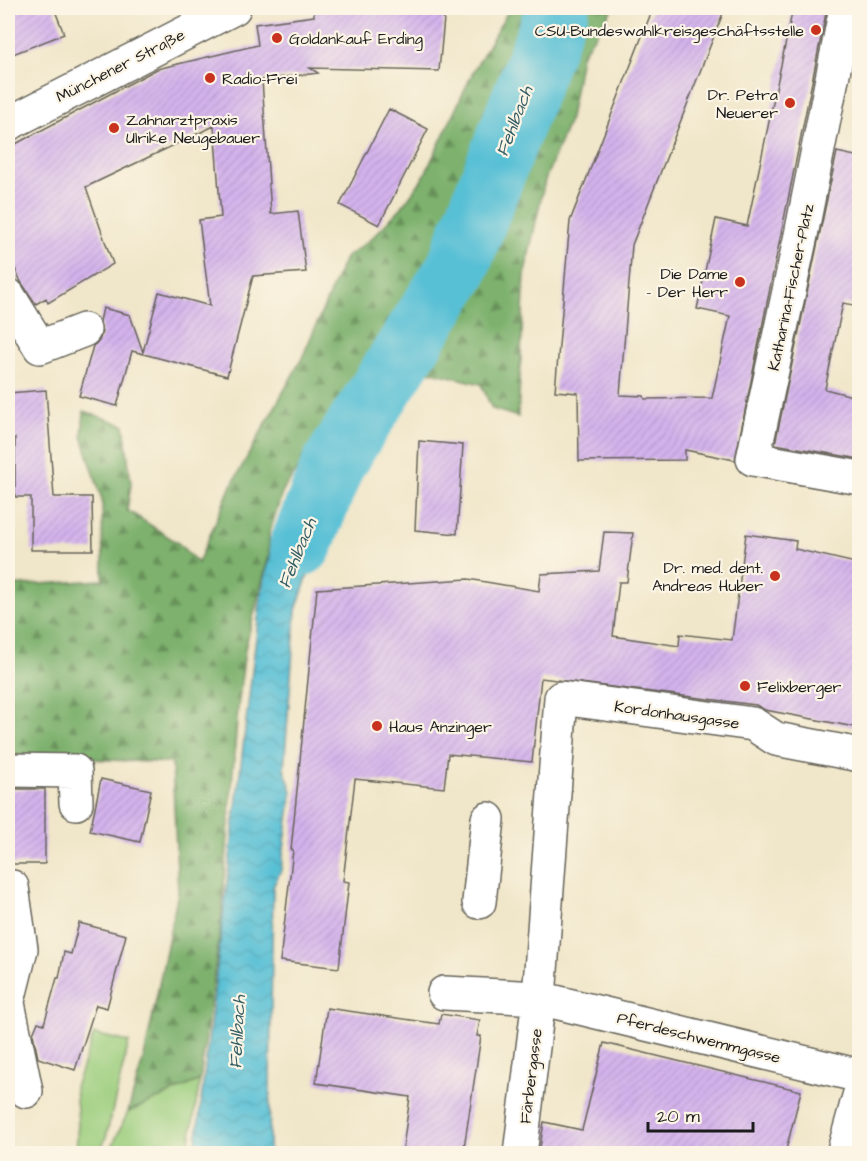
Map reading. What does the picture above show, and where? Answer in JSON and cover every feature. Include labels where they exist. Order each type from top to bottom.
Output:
[{"type":"street","name":"Münchener Straße","points":[[8,124],[234,8]]},
{"type":"street","name":"Katharina-Fischer-Platz","points":[[846,8],[799,246],[753,459],[860,478]]},
{"type":"street","points":[[8,295],[40,347],[84,330]]},
{"type":"street","name":"Kordonhausgasse","points":[[539,998],[561,698],[753,724],[776,739],[860,755]]},
{"type":"street","points":[[8,770],[75,771],[76,803]]},
{"type":"street","points":[[478,902],[488,819]]},
{"type":"street","points":[[8,888],[12,887],[21,949],[8,1002],[26,1091]]},
{"type":"street","name":"Pferdeschwemmgasse","points":[[444,993],[539,998],[860,1076]]},
{"type":"street","name":"Färbergasse","points":[[520,1154],[539,998]]},
{"type":"street","points":[[843,1154],[860,1093]]},
{"type":"green space","points":[[510,8],[613,8],[581,56],[570,118],[545,180],[525,272],[518,417],[492,409],[481,384],[404,365],[349,467],[310,451],[283,490],[269,534],[269,555],[245,649],[238,708],[221,923],[200,1080],[128,1112],[145,1053],[178,892],[172,763],[8,755],[8,586],[103,580],[102,500],[82,436],[84,411],[124,425],[131,484],[127,510],[178,543],[198,563],[230,488],[302,358],[345,258],[371,239],[401,208],[423,178],[475,68]]},
{"type":"green space","points":[[94,1034],[129,1042],[106,1137],[99,1153],[76,1153],[78,1122],[75,1087]]},
{"type":"green space","points":[[200,1080],[188,1153],[109,1153],[128,1112]]},
{"type":"water","points":[[334,463],[341,479],[296,610],[284,769],[292,791],[281,870],[273,887],[269,1153],[195,1153],[261,595],[274,542],[287,504],[296,488],[308,475],[322,465]]},
{"type":"building","points":[[8,8],[54,8],[64,34],[8,56]]},
{"type":"building","points":[[445,8],[439,71],[310,68],[318,73],[262,80],[271,214],[298,211],[306,272],[253,276],[227,376],[132,351],[117,406],[79,396],[93,346],[99,341],[102,333],[100,321],[103,308],[130,315],[143,352],[159,292],[210,306],[199,220],[221,217],[214,126],[86,187],[113,264],[48,303],[46,298],[36,304],[21,282],[8,253],[8,148],[157,69],[258,45],[255,24],[314,16],[314,9]]},
{"type":"building","points":[[653,8],[725,8],[632,245],[620,395],[644,396],[645,399],[712,398],[730,316],[697,309],[716,219],[747,226],[793,8],[827,8],[735,460],[685,450],[685,460],[579,461],[578,393],[555,391],[570,221]]},
{"type":"building","points":[[389,109],[428,129],[379,225],[340,205]]},
{"type":"building","points":[[837,152],[860,157],[860,306],[843,303],[825,389],[860,398],[860,459],[775,444]]},
{"type":"building","points":[[46,390],[54,497],[92,497],[93,550],[31,550],[31,497],[15,497],[15,438],[8,439],[8,393]]},
{"type":"building","points":[[419,441],[463,445],[457,534],[415,530]]},
{"type":"building","points":[[604,532],[633,533],[627,582],[619,582],[613,636],[679,646],[680,634],[732,640],[746,534],[796,541],[795,549],[860,564],[860,728],[765,710],[756,705],[541,678],[532,762],[448,754],[444,788],[355,779],[343,881],[349,882],[339,968],[280,961],[293,850],[291,850],[317,589],[468,579],[539,591],[541,574],[599,571]]},
{"type":"building","points":[[101,779],[151,790],[140,842],[90,831]]},
{"type":"building","points":[[8,789],[45,789],[45,864],[8,864]]},
{"type":"building","points":[[79,923],[126,935],[107,1008],[96,1005],[75,1070],[38,1058],[33,1034],[38,1022],[44,1024],[57,978],[59,978],[64,952],[71,954]]},
{"type":"building","points":[[327,1008],[439,1024],[441,1014],[480,1020],[477,1036],[481,1036],[463,1154],[402,1154],[410,1097],[316,1083]]},
{"type":"building","points":[[604,1043],[801,1091],[785,1154],[539,1154],[544,1122],[582,1130]]},
{"type":"waterway","name":"Fehlbach","points":[[301,545],[334,463],[456,271],[558,8]]},
{"type":"place","name":"CSU-Bundeswahlkreisgeschäftsstelle","points":[[816,30]]},
{"type":"place","name":"Goldankauf Erding","points":[[277,38]]},
{"type":"place","name":"Radio-Frei","points":[[210,78]]},
{"type":"place","name":"Dr. Petra Neuerer","points":[[790,103]]},
{"type":"place","name":"Zahnarztpraxis Ulrike Neugebauer","points":[[114,128]]},
{"type":"place","name":"Die Dame - Der Herr","points":[[740,282]]},
{"type":"place","name":"Dr. med. dent. Andreas Huber","points":[[775,576]]},
{"type":"place","name":"Felixberger","points":[[745,686]]},
{"type":"place","name":"Haus Anzinger","points":[[377,726]]}]
